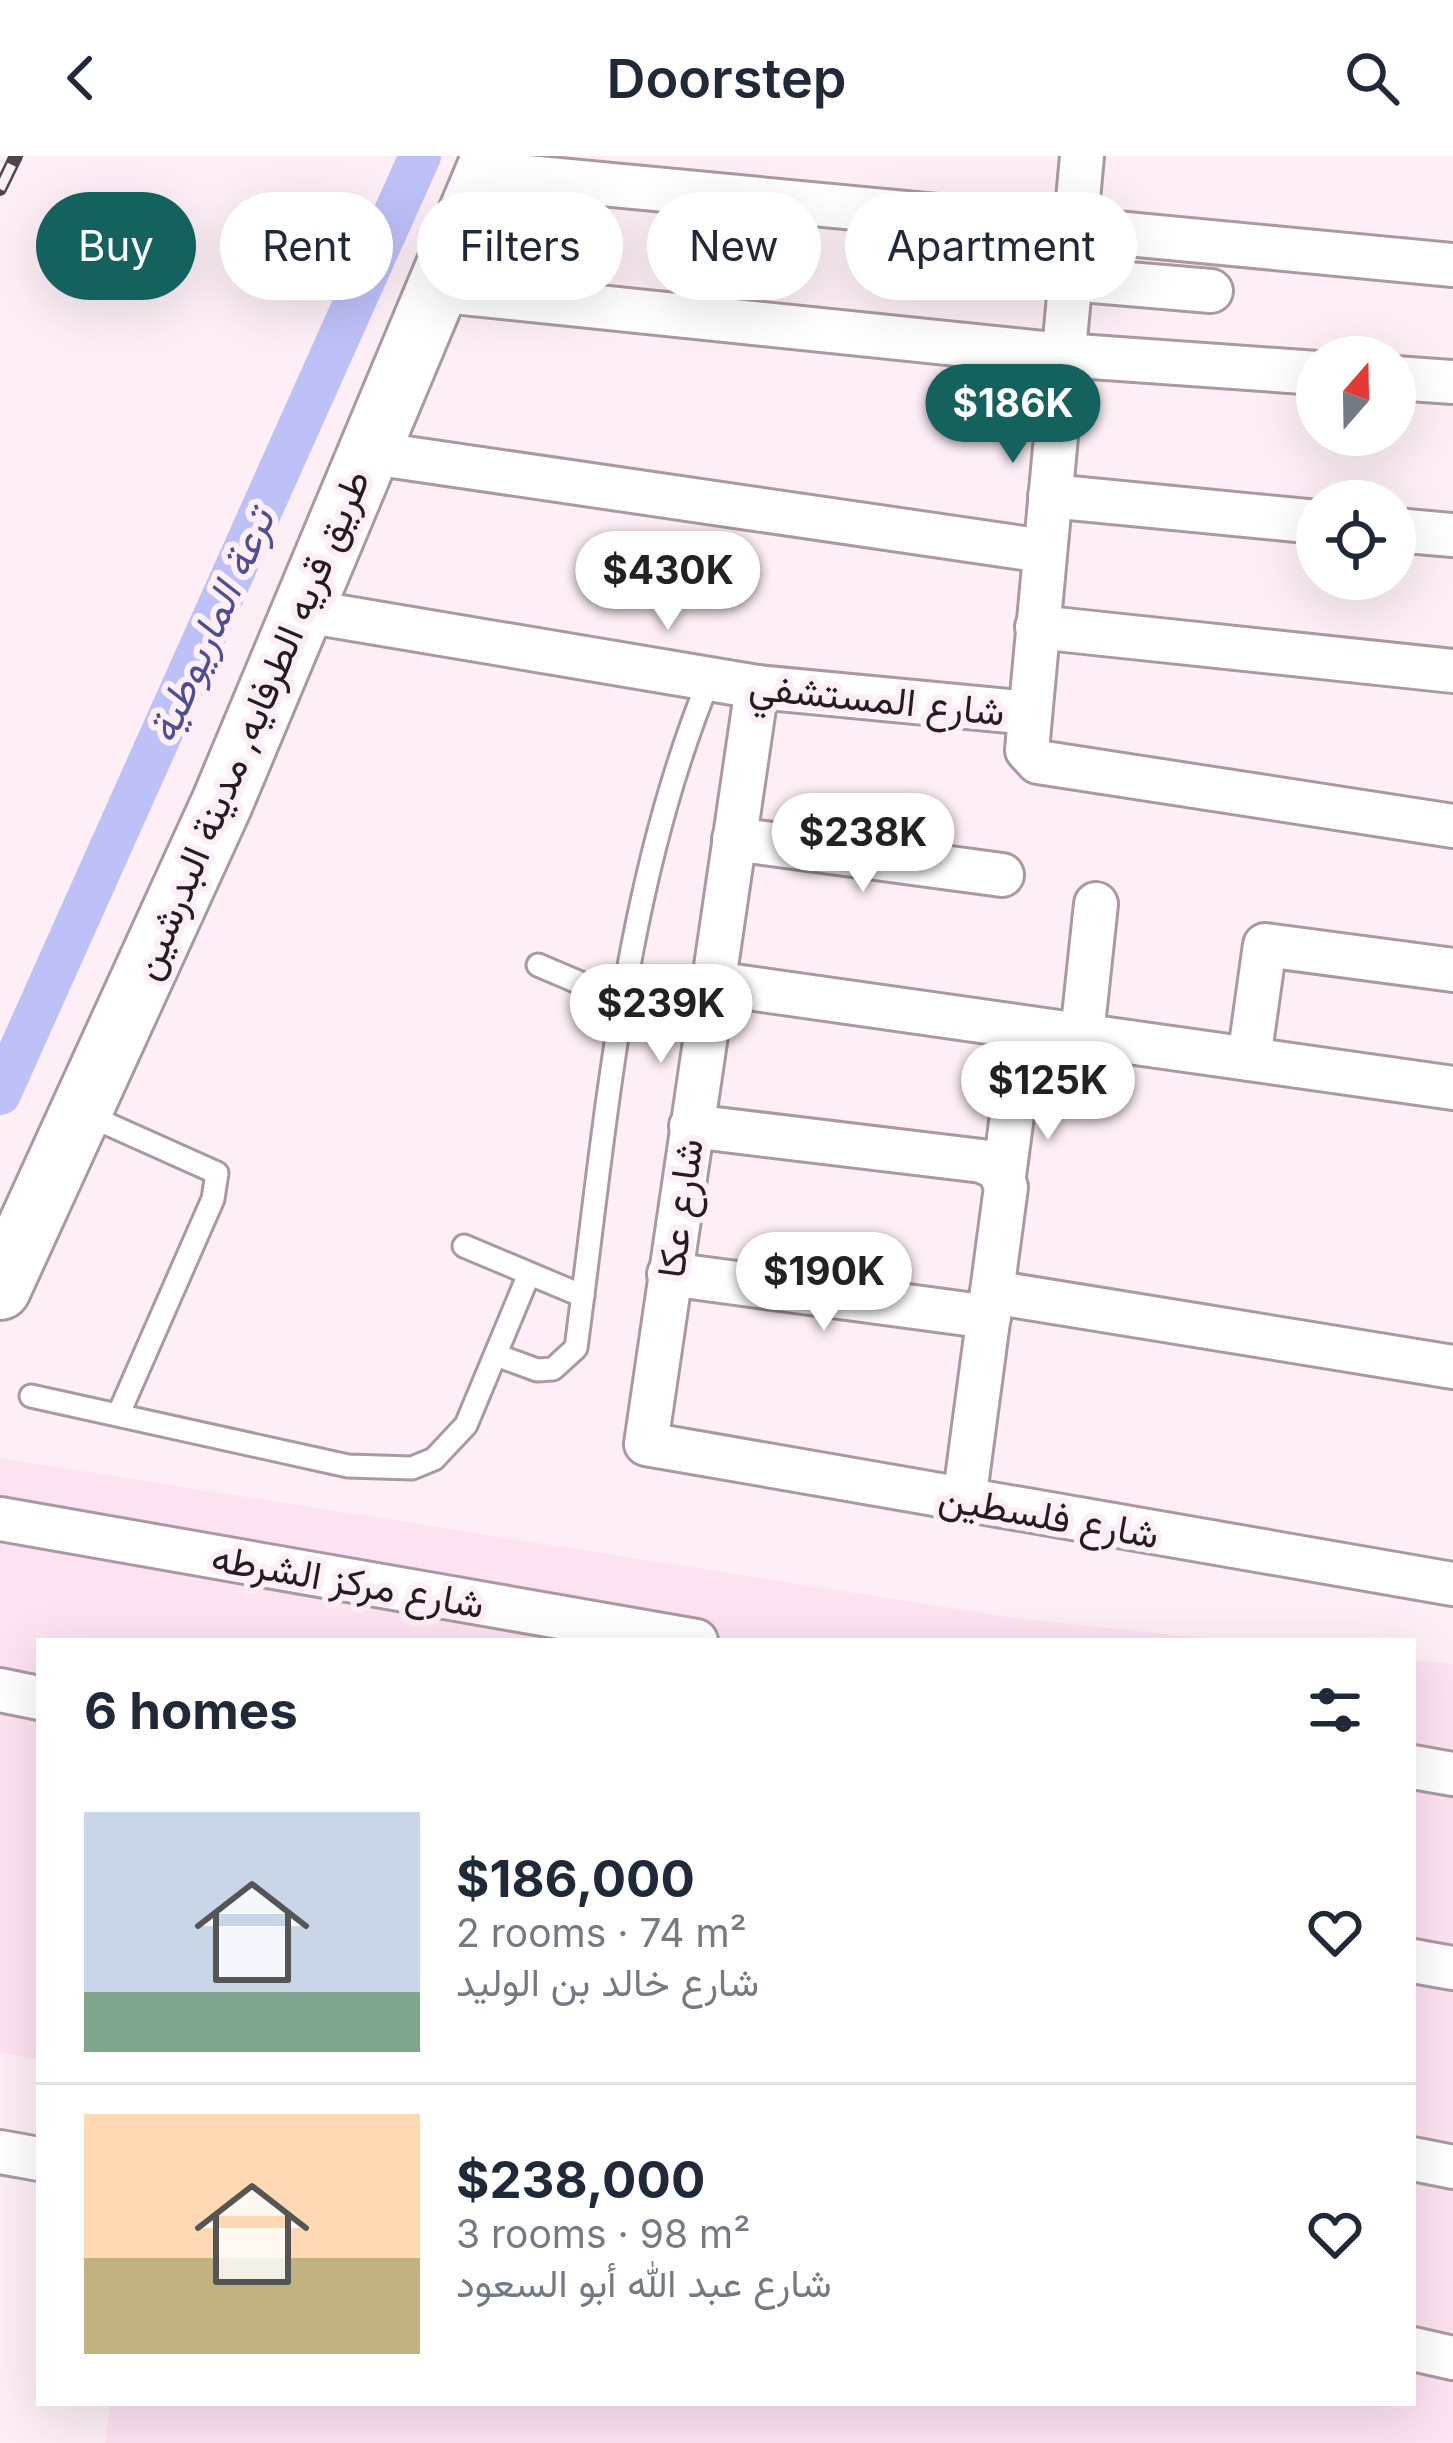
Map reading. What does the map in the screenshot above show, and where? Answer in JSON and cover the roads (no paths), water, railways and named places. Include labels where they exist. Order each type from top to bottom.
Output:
[{"type":"main road","name":"طريق قريه الطرفايه, مدينة البدرشين","points":[[478,192],[490,164]]},
{"type":"main road","name":"طريق قريه الطرفايه, مدينة البدرشين","points":[[0,1289],[222,803],[430,300]]},
{"type":"street","points":[[1079,192],[1082,156]]},
{"type":"street","points":[[490,164],[845,205]]},
{"type":"street","points":[[1137,238],[1453,266]]},
{"type":"street","points":[[1137,285],[1210,291]]},
{"type":"street","points":[[531,300],[1063,355],[1296,372]]},
{"type":"street","points":[[1068,300],[1029,713],[1027,750],[1032,758],[1453,826]]},
{"type":"street","points":[[1416,379],[1453,382]]},
{"type":"street","points":[[365,452],[1044,551]]},
{"type":"street","points":[[1050,496],[1296,520]]},
{"type":"street","points":[[1416,532],[1453,535]]},
{"type":"street","name":"شارع المستشفي","points":[[299,610],[757,688],[1029,713]]},
{"type":"street","points":[[1037,627],[1453,671]]},
{"type":"street","name":"شارع عكا","points":[[646,1444],[757,688]]},
{"type":"street","points":[[734,838],[1002,874]]},
{"type":"street","points":[[1082,1035],[1096,904]]},
{"type":"street","points":[[1249,1059],[1265,945],[1453,970]]},
{"type":"street","points":[[712,983],[1453,1088]]},
{"type":"street","points":[[964,1501],[1014,1100]]},
{"type":"street","points":[[692,1126],[982,1161],[1004,1176]]},
{"type":"street","points":[[669,1274],[990,1305],[1453,1367]]},
{"type":"street","name":"شارع فلسطين","points":[[646,1444],[1453,1584]]},
{"type":"street","name":"شارع مركز الشرطه","points":[[0,1519],[679,1638]]},
{"type":"street","points":[[0,1690],[36,1697]]},
{"type":"street","points":[[1416,1768],[1453,1774]]},
{"type":"street","points":[[1416,1962],[1453,1969]]},
{"type":"street","points":[[0,2152],[36,2158]]},
{"type":"street","points":[[1416,2160],[1453,2167]]},
{"type":"street","points":[[1416,2350],[1453,2358]]},
{"type":"lane","points":[[496,1355],[537,1370],[553,1370],[576,1348],[635,931],[675,772],[709,680]]},
{"type":"lane","points":[[538,964],[626,1002]]},
{"type":"lane","points":[[83,1113],[217,1173],[213,1199],[119,1413]]},
{"type":"lane","points":[[464,1246],[583,1296]]},
{"type":"lane","points":[[31,1396],[348,1466],[412,1468],[434,1459],[466,1425],[530,1274]]},
{"type":"waterway","name":"ترعة الماريوطية","points":[[0,1094],[420,156]]},
{"type":"railway","points":[[0,189],[16,156]]}]
